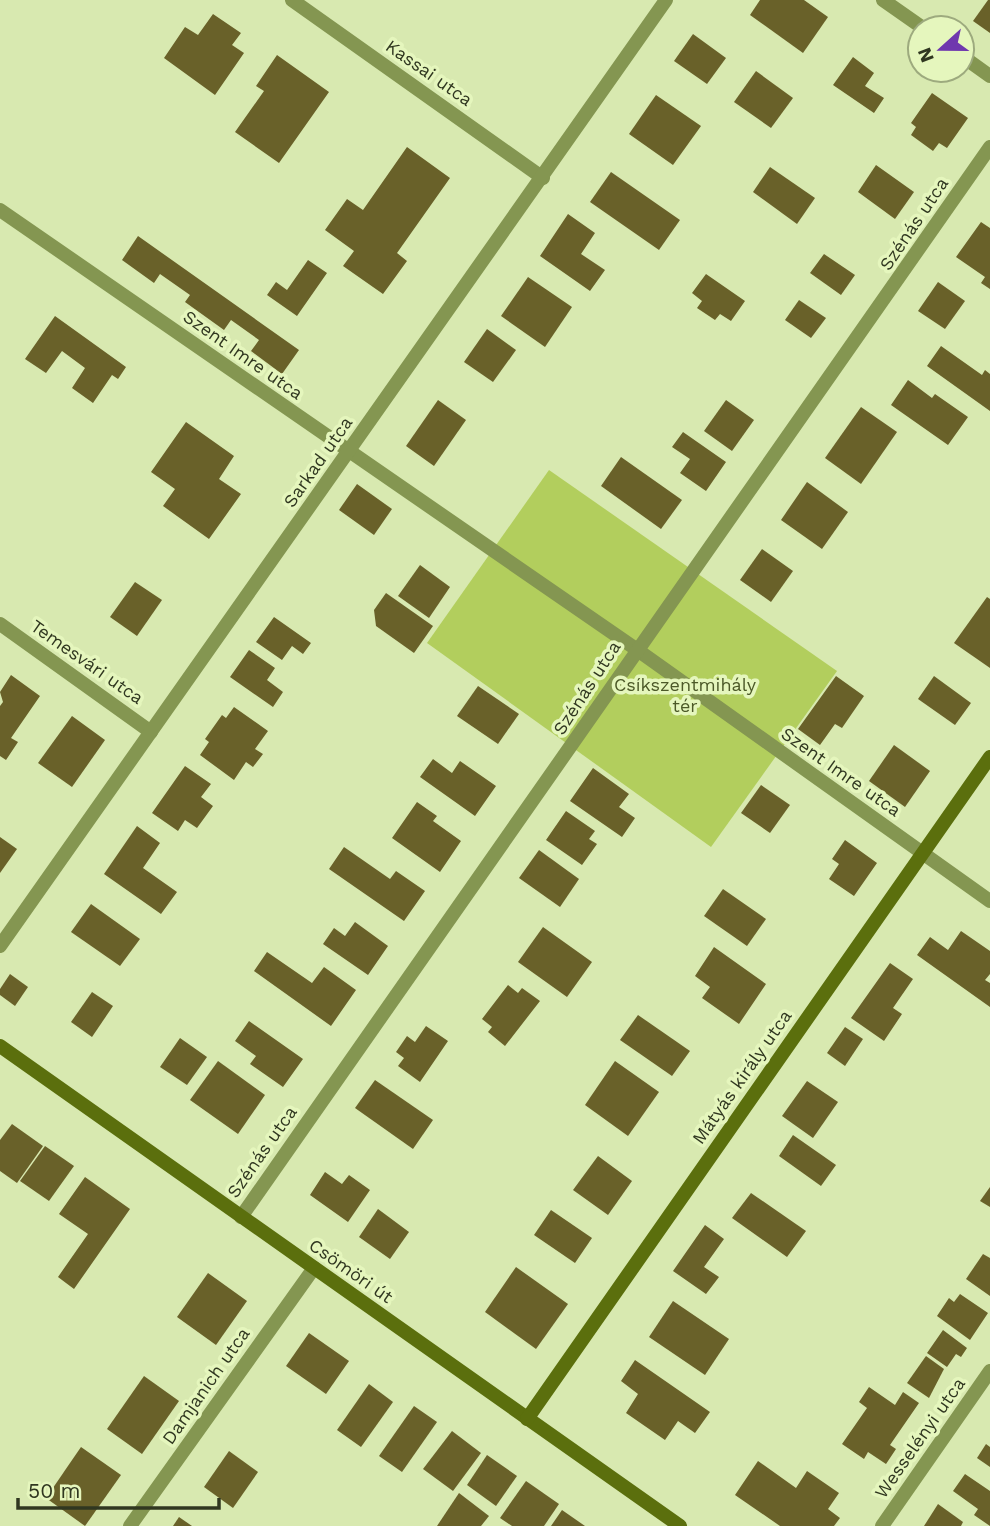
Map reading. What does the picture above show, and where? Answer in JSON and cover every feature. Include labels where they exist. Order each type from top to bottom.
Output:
[{"type":"main road","name":"Mátyás király utca","points":[[527,1419],[990,757]]},
{"type":"main road","name":"Csömöri út","points":[[0,1046],[680,1526]]},
{"type":"street","name":"Kassai utca","points":[[292,0],[544,178]]},
{"type":"street","name":"Sarkad utca","points":[[0,946],[544,178],[666,0]]},
{"type":"street","points":[[883,0],[906,16]]},
{"type":"street","name":"Szénás utca","points":[[241,1217],[572,747],[636,649],[990,147]]},
{"type":"street","name":"Szent Imre utca","points":[[0,210],[636,649],[990,901]]},
{"type":"street","name":"Temesvári utca","points":[[0,624],[151,732]]},
{"type":"street","name":"Damjanich utca","points":[[130,1526],[314,1268]]},
{"type":"street","name":"Wesselényi utca","points":[[882,1526],[990,1371]]},
{"type":"green space","name":"Csíkszentmihály tér","points":[[549,470],[837,671],[711,847],[427,643]]},
{"type":"building","points":[[760,0],[804,0],[828,17],[803,53],[750,15]]},
{"type":"building","points":[[990,0],[990,33],[976,23],[976,17]]},
{"type":"building","points":[[213,14],[241,33],[232,45],[244,53],[215,95],[164,58],[185,27],[198,35]]},
{"type":"building","points":[[693,34],[726,58],[707,84],[674,61]]},
{"type":"building","points":[[277,55],[329,92],[279,163],[235,132],[264,91],[256,86]]},
{"type":"building","points":[[853,57],[874,73],[865,86],[884,98],[874,113],[833,85]]},
{"type":"building","points":[[756,71],[793,98],[771,128],[734,102]]},
{"type":"building","points":[[932,93],[968,118],[947,148],[939,143],[933,151],[911,135],[916,127],[911,123]]},
{"type":"building","points":[[656,95],[701,126],[673,165],[629,134]]},
{"type":"building","points":[[407,147],[450,178],[397,253],[407,261],[383,294],[343,266],[354,251],[325,230],[347,199],[363,210]]},
{"type":"building","points":[[876,165],[914,192],[895,219],[858,192]]},
{"type":"building","points":[[770,167],[815,198],[797,224],[753,192]]},
{"type":"building","points":[[611,172],[680,220],[659,250],[590,202]]},
{"type":"building","points":[[568,214],[595,233],[581,254],[605,270],[590,291],[540,256]]},
{"type":"building","points":[[981,222],[990,228],[990,289],[981,283],[985,277],[956,257]]},
{"type":"building","points":[[138,236],[299,350],[282,374],[251,351],[259,340],[231,320],[224,330],[185,302],[190,295],[160,274],[154,283],[122,260]]},
{"type":"building","points":[[824,254],[855,275],[841,295],[810,273]]},
{"type":"building","points":[[308,260],[327,273],[297,316],[267,295],[276,282],[287,290]]},
{"type":"building","points":[[706,274],[745,301],[731,321],[720,314],[715,320],[697,308],[702,301],[692,293]]},
{"type":"building","points":[[528,277],[572,307],[545,347],[501,316]]},
{"type":"building","points":[[938,282],[965,301],[945,329],[918,311]]},
{"type":"building","points":[[799,300],[826,318],[811,338],[785,320]]},
{"type":"building","points":[[55,316],[126,367],[118,379],[112,375],[93,403],[72,388],[85,368],[62,351],[46,373],[25,359]]},
{"type":"building","points":[[487,329],[516,350],[493,382],[464,362]]},
{"type":"building","points":[[941,346],[982,375],[985,370],[990,374],[990,411],[927,366]]},
{"type":"building","points":[[908,380],[932,398],[935,394],[968,417],[948,445],[891,405]]},
{"type":"building","points":[[438,400],[466,420],[434,466],[406,446]]},
{"type":"building","points":[[726,400],[754,420],[732,451],[704,431]]},
{"type":"building","points":[[861,407],[897,432],[861,484],[825,458]]},
{"type":"building","points":[[186,422],[234,456],[219,479],[241,494],[209,539],[163,506],[175,489],[151,472]]},
{"type":"building","points":[[683,432],[726,462],[706,491],[680,473],[690,459],[672,447]]},
{"type":"building","points":[[621,457],[682,500],[661,529],[601,486]]},
{"type":"building","points":[[807,482],[848,512],[822,549],[781,520]]},
{"type":"building","points":[[357,484],[392,509],[374,535],[339,510]]},
{"type":"building","points":[[762,549],[793,571],[771,602],[740,580]]},
{"type":"building","points":[[420,565],[450,587],[429,618],[398,596]]},
{"type":"building","points":[[135,582],[162,600],[137,636],[110,617]]},
{"type":"building","points":[[386,593],[433,626],[414,653],[376,626],[374,610]]},
{"type":"building","points":[[987,597],[990,599],[990,668],[954,643]]},
{"type":"building","points":[[274,617],[311,643],[303,654],[292,646],[282,660],[256,642]]},
{"type":"building","points":[[249,650],[275,668],[267,680],[283,692],[273,707],[230,677]]},
{"type":"building","points":[[11,675],[40,696],[11,738],[18,742],[6,760],[0,756],[0,706],[3,702],[0,692]]},
{"type":"building","points":[[836,676],[864,696],[842,728],[835,724],[820,745],[798,729]]},
{"type":"building","points":[[934,676],[971,703],[955,725],[918,699]]},
{"type":"building","points":[[478,686],[519,714],[498,744],[457,716]]},
{"type":"building","points":[[234,707],[268,731],[255,749],[263,754],[253,767],[246,762],[234,780],[200,755],[209,742],[205,739],[222,715],[226,718]]},
{"type":"building","points":[[72,716],[105,740],[72,787],[38,763]]},
{"type":"building","points":[[894,745],[930,771],[905,807],[869,781]]},
{"type":"building","points":[[433,759],[452,773],[460,761],[496,786],[475,816],[420,777]]},
{"type":"building","points":[[185,766],[211,784],[201,797],[213,806],[197,828],[185,820],[178,831],[152,813]]},
{"type":"building","points":[[593,768],[629,794],[619,807],[635,818],[622,837],[570,801]]},
{"type":"building","points":[[761,785],[790,805],[770,833],[741,813]]},
{"type":"building","points":[[417,802],[437,816],[433,821],[461,841],[440,872],[392,838]]},
{"type":"building","points":[[566,811],[595,831],[589,839],[597,844],[582,865],[546,840]]},
{"type":"building","points":[[137,826],[160,843],[143,868],[177,892],[161,914],[104,874]]},
{"type":"building","points":[[0,837],[17,849],[0,873]]},
{"type":"building","points":[[845,840],[877,863],[854,896],[829,879],[839,864],[832,859]]},
{"type":"building","points":[[344,847],[390,879],[396,871],[425,891],[404,921],[329,869]]},
{"type":"building","points":[[539,850],[579,879],[560,907],[519,878]]},
{"type":"building","points":[[723,889],[766,919],[747,946],[704,916]]},
{"type":"building","points":[[91,904],[140,939],[120,966],[71,932]]},
{"type":"building","points":[[355,922],[388,946],[368,975],[323,944],[334,928],[345,936]]},
{"type":"building","points":[[543,927],[592,962],[567,997],[518,962]]},
{"type":"building","points":[[961,931],[990,951],[990,974],[985,980],[990,983],[990,1007],[917,955],[930,937],[948,950]]},
{"type":"building","points":[[714,947],[766,984],[739,1024],[702,998],[710,987],[695,976]]},
{"type":"building","points":[[267,952],[312,983],[324,967],[356,990],[331,1026],[254,971]]},
{"type":"building","points":[[890,963],[913,979],[893,1008],[902,1014],[884,1041],[851,1018]]},
{"type":"building","points":[[10,974],[28,987],[15,1006],[0,995],[0,989]]},
{"type":"building","points":[[508,985],[518,993],[522,988],[540,1001],[505,1046],[488,1032],[492,1027],[482,1019]]},
{"type":"building","points":[[92,992],[113,1006],[92,1037],[71,1022]]},
{"type":"building","points":[[638,1015],[690,1051],[672,1076],[620,1040]]},
{"type":"building","points":[[249,1021],[303,1059],[283,1087],[250,1064],[256,1056],[235,1041]]},
{"type":"building","points":[[426,1026],[448,1041],[420,1082],[398,1066],[404,1058],[396,1052],[407,1036],[415,1042]]},
{"type":"building","points":[[845,1027],[863,1039],[845,1066],[827,1053]]},
{"type":"building","points":[[180,1038],[207,1057],[187,1085],[160,1067]]},
{"type":"building","points":[[218,1061],[265,1095],[238,1134],[190,1100]]},
{"type":"building","points":[[615,1061],[659,1092],[628,1136],[585,1105]]},
{"type":"building","points":[[375,1080],[433,1120],[413,1149],[355,1108]]},
{"type":"building","points":[[807,1081],[838,1102],[813,1138],[782,1116]]},
{"type":"building","points":[[12,1124],[43,1146],[17,1183],[0,1171],[0,1140]]},
{"type":"building","points":[[793,1135],[836,1165],[821,1186],[779,1156]]},
{"type":"building","points":[[45,1146],[74,1166],[49,1201],[20,1181]]},
{"type":"building","points":[[598,1156],[632,1181],[608,1215],[573,1190]]},
{"type":"building","points":[[325,1172],[342,1184],[349,1175],[370,1190],[348,1222],[310,1195]]},
{"type":"building","points":[[85,1177],[130,1209],[74,1289],[58,1277],[88,1234],[59,1214]]},
{"type":"building","points":[[990,1187],[990,1207],[980,1201]]},
{"type":"building","points":[[751,1193],[806,1231],[787,1257],[732,1218]]},
{"type":"building","points":[[378,1209],[409,1232],[390,1259],[359,1237]]},
{"type":"building","points":[[551,1210],[592,1238],[575,1263],[534,1235]]},
{"type":"building","points":[[705,1225],[724,1239],[704,1267],[719,1277],[706,1294],[673,1271]]},
{"type":"building","points":[[983,1254],[990,1258],[990,1296],[966,1279]]},
{"type":"building","points":[[516,1267],[568,1304],[536,1349],[485,1312]]},
{"type":"building","points":[[208,1273],[247,1301],[216,1345],[177,1317]]},
{"type":"building","points":[[960,1294],[988,1313],[970,1340],[937,1316],[949,1298],[954,1302]]},
{"type":"building","points":[[673,1301],[729,1339],[705,1375],[649,1337]]},
{"type":"building","points":[[943,1330],[967,1348],[961,1357],[956,1354],[947,1367],[927,1353]]},
{"type":"building","points":[[309,1333],[349,1361],[326,1394],[286,1366]]},
{"type":"building","points":[[926,1356],[944,1369],[929,1398],[907,1383]]},
{"type":"building","points":[[635,1360],[710,1412],[695,1433],[678,1421],[665,1440],[626,1413],[638,1394],[621,1381]]},
{"type":"building","points":[[144,1376],[179,1401],[142,1454],[107,1429]]},
{"type":"building","points":[[369,1384],[393,1402],[361,1447],[337,1430]]},
{"type":"building","points":[[869,1387],[895,1405],[903,1392],[919,1403],[890,1445],[896,1449],[886,1464],[868,1452],[864,1459],[842,1444],[867,1408],[859,1402]]},
{"type":"building","points":[[414,1406],[437,1422],[402,1472],[379,1456]]},
{"type":"building","points":[[452,1431],[481,1453],[453,1491],[423,1469]]},
{"type":"building","points":[[986,1444],[990,1447],[990,1467],[977,1458]]},
{"type":"building","points":[[81,1447],[121,1475],[85,1526],[46,1498]]},
{"type":"building","points":[[229,1451],[258,1472],[233,1508],[204,1487]]},
{"type":"building","points":[[487,1455],[517,1476],[496,1506],[467,1485]]},
{"type":"building","points":[[758,1461],[796,1488],[807,1471],[839,1493],[828,1509],[840,1518],[834,1526],[780,1526],[735,1495]]},
{"type":"building","points":[[965,1474],[990,1491],[990,1526],[974,1515],[978,1509],[953,1491]]},
{"type":"building","points":[[526,1481],[559,1504],[544,1526],[512,1526],[500,1518]]},
{"type":"building","points":[[459,1493],[489,1516],[481,1526],[437,1526]]},
{"type":"building","points":[[938,1504],[963,1522],[961,1526],[924,1526]]},
{"type":"building","points":[[562,1510],[585,1526],[551,1526]]},
{"type":"building","points":[[179,1517],[192,1526],[173,1526]]}]
